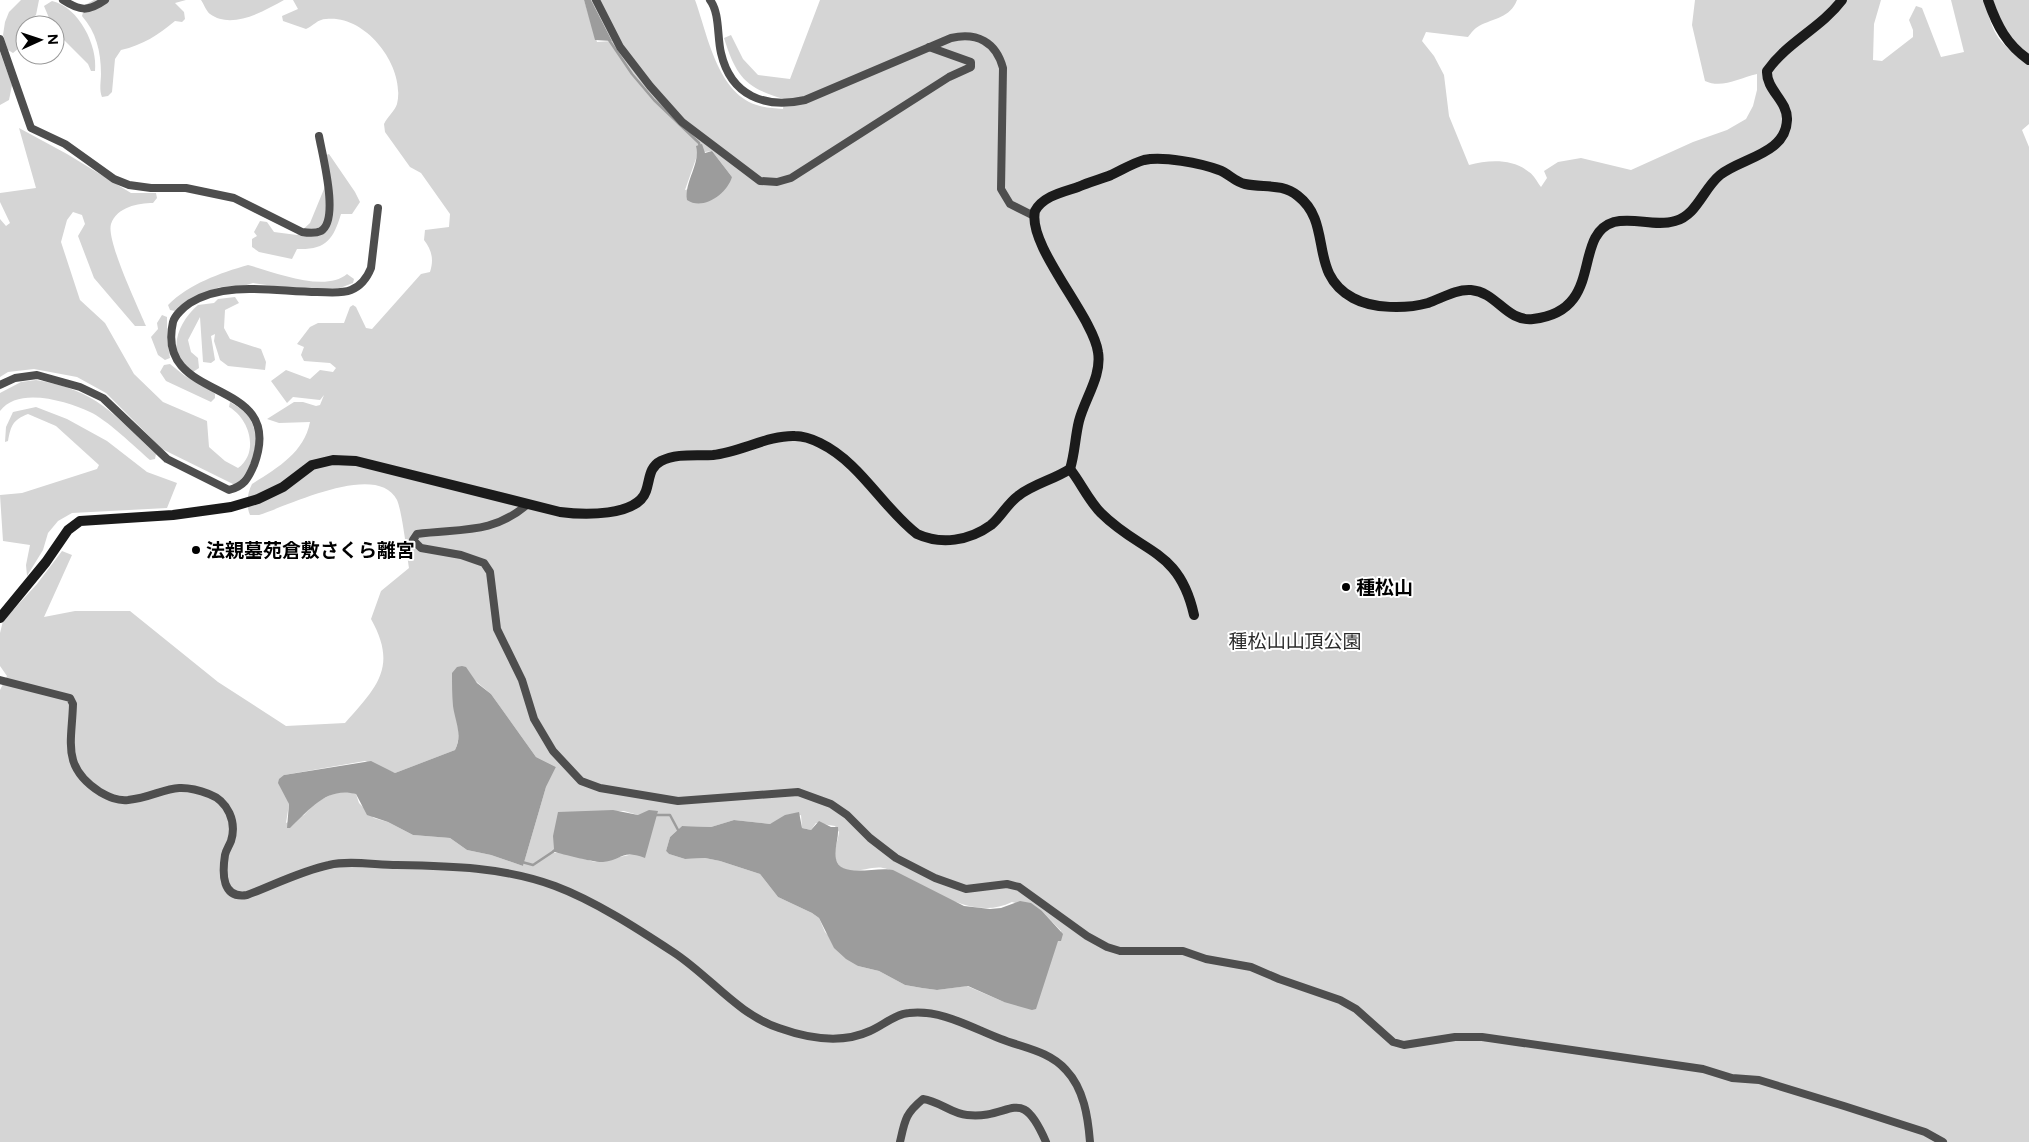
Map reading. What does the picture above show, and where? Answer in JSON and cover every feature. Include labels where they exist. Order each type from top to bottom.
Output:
[{"type":"street","points":[[63,0],[75,8],[84,11],[96,7],[105,0]]},
{"type":"street","points":[[596,0],[620,47],[650,86],[682,122],[760,182],[777,182],[791,178],[949,77],[971,67],[971,62],[929,47]]},
{"type":"street","points":[[710,0],[716,18],[721,55],[732,78],[748,96],[769,103],[786,104],[804,100],[951,38],[963,35],[975,36],[985,40],[1000,57],[1004,68],[1001,189],[1010,204],[1034,216]]},
{"type":"street","points":[[0,618],[46,562],[68,530],[80,522],[173,515],[231,507],[258,499],[282,487],[312,465],[333,460],[356,461],[528,504],[573,514],[592,515],[612,512],[638,503],[646,492],[654,466],[662,461],[676,456],[714,455],[794,436],[804,436],[832,450],[878,492],[917,534],[928,539],[952,540],[963,538],[991,524],[1018,496],[1070,469],[1076,448],[1079,422],[1097,369],[1098,350],[1095,339],[1044,247],[1034,216],[1038,206],[1045,199],[1110,175],[1141,161],[1154,159],[1218,169],[1243,184],[1274,186],[1287,189],[1299,196],[1316,216],[1320,246],[1327,273],[1343,292],[1356,300],[1380,306],[1406,305],[1427,303],[1445,295],[1470,290],[1487,294],[1516,317],[1529,319],[1556,314],[1569,306],[1580,287],[1591,250],[1602,229],[1612,223],[1622,221],[1664,223],[1684,218],[1694,209],[1719,176],[1774,146],[1784,135],[1787,116],[1786,110],[1767,80],[1767,70],[1785,52],[1832,14],[1842,0]]},
{"type":"street","points":[[1988,0],[1993,15],[2013,49],[2029,60]]},
{"type":"street","points":[[0,39],[32,128],[65,144],[114,179],[129,184],[151,188],[186,188],[234,198],[302,232],[313,234],[322,231],[328,225],[330,216],[327,182],[319,136]]},
{"type":"street","points":[[0,385],[16,378],[38,375],[80,387],[103,398],[167,458],[229,490],[239,488],[248,480],[260,440],[259,426],[252,412],[241,403],[198,381],[178,364],[172,348],[173,321],[183,307],[208,295],[246,290],[342,292],[355,288],[368,277],[371,268],[378,208]]},
{"type":"street","points":[[1070,469],[1100,512],[1123,532],[1149,547],[1168,563],[1186,587],[1194,615]]},
{"type":"street","points":[[229,490],[231,507]]},
{"type":"street","points":[[528,504],[517,513],[482,528],[418,534],[414,536],[414,543],[421,548],[474,558],[484,563],[490,572],[497,629],[522,680],[534,719],[553,751],[581,781],[600,788],[678,801],[798,792],[831,804],[847,815],[870,838],[896,858],[935,878],[966,889],[1007,884],[1019,887],[1087,936],[1120,951],[1182,951],[1206,959],[1252,967],[1279,979],[1340,1000],[1356,1009],[1393,1042],[1404,1045],[1455,1037],[1482,1037],[1704,1069],[1732,1078],[1759,1080],[1925,1132],[1943,1142]]},
{"type":"street","points":[[1,679],[70,698],[73,704],[69,742],[71,757],[82,777],[107,796],[118,800],[129,800],[166,788],[182,786],[204,792],[223,801],[232,821],[232,839],[226,854],[224,870],[224,884],[230,893],[238,896],[247,895],[299,874],[332,864],[455,866],[524,877],[555,886],[583,899],[662,945],[681,957],[739,1007],[775,1027],[792,1032],[830,1038],[856,1036],[908,1013],[926,1013],[941,1016],[1033,1049],[1059,1062],[1069,1072],[1082,1096],[1090,1142]]},
{"type":"street","points":[[900,1142],[905,1118],[909,1110],[923,1099],[967,1116],[1022,1108],[1036,1118],[1046,1142]]},
{"type":"green space","points":[[21,0],[39,0],[36,15],[15,15],[15,51],[13,53],[8,50],[3,35],[9,12]]},
{"type":"green space","points":[[94,0],[186,0],[175,3],[184,12],[185,19],[182,22],[175,21],[150,39],[121,50],[115,59],[112,92],[108,96],[102,97],[99,50],[91,29],[82,16],[85,5]]},
{"type":"green space","points":[[201,0],[284,0],[248,17],[228,20],[210,14]]},
{"type":"green space","name":"種松山山頂公園","points":[[293,0],[584,0],[597,42],[612,41],[591,0],[695,0],[716,62],[734,90],[745,100],[760,106],[783,109],[784,99],[760,90],[744,79],[733,62],[724,38],[731,35],[743,59],[758,75],[790,79],[820,0],[1517,0],[1510,11],[1478,27],[1468,37],[1426,32],[1422,41],[1434,56],[1444,75],[1449,116],[1469,165],[1492,161],[1515,164],[1531,173],[1541,187],[1547,178],[1544,171],[1558,162],[1581,158],[1631,170],[1693,142],[1727,130],[1746,119],[1753,106],[1757,90],[1757,74],[1718,84],[1705,81],[1692,25],[1695,0],[1881,0],[1874,24],[1873,60],[1882,61],[1913,37],[1913,30],[1909,20],[1916,6],[1922,8],[1941,57],[1964,52],[1951,0],[1985,0],[1991,23],[1999,38],[2029,65],[2029,124],[2022,130],[2029,147],[2029,1142],[0,1142],[0,690],[7,676],[0,666],[0,633],[3,621],[37,584],[62,551],[72,555],[44,617],[75,611],[130,611],[218,682],[286,726],[345,723],[366,698],[380,676],[383,664],[383,650],[371,619],[381,591],[409,568],[399,506],[397,500],[387,489],[371,485],[352,485],[310,496],[259,515],[250,515],[248,508],[248,495],[252,484],[280,466],[296,451],[307,433],[310,422],[279,423],[267,419],[294,402],[320,405],[324,395],[320,400],[293,397],[287,403],[271,381],[286,370],[310,379],[320,370],[333,372],[336,368],[330,363],[304,361],[301,355],[304,347],[297,344],[310,327],[318,323],[344,323],[350,307],[353,305],[356,307],[366,328],[372,329],[421,274],[430,272],[432,255],[424,240],[425,230],[449,227],[450,214],[421,173],[410,167],[385,132],[384,124],[396,107],[398,90],[395,74],[380,46],[355,25],[341,20],[323,19],[306,29],[283,21],[282,16],[298,9]],"holes":[[[712,151],[732,177],[685,190],[698,153]],[[472,678],[491,694],[536,757],[556,767],[546,787],[523,866],[491,855],[467,850],[450,838],[413,835],[388,822],[374,818],[359,803],[356,794],[345,791],[334,793],[315,803],[304,815],[286,823],[289,804],[284,775],[365,761],[395,773],[455,750],[458,726],[453,701]],[[624,811],[638,815],[634,854],[595,862],[560,852],[554,853],[562,812]],[[801,815],[802,828],[811,830],[816,823],[835,826],[839,832],[835,857],[843,869],[848,871],[886,869],[943,897],[971,906],[998,907],[1012,902],[1042,911],[1061,933],[1004,1002],[967,986],[937,990],[905,985],[879,971],[858,966],[825,932],[819,918],[778,897],[760,874],[720,861],[705,858],[685,859],[669,854],[666,851],[670,837],[682,826],[711,827],[734,820],[770,824]]]},
{"type":"green space","points":[[1993,0],[2029,0],[2029,55],[2016,44],[2006,30]]},
{"type":"green space","points":[[52,1],[71,11],[78,19],[90,39],[95,61],[95,71],[91,71],[88,64],[65,41],[65,15],[48,15],[44,6]]},
{"type":"green space","points":[[0,52],[12,85],[9,100],[0,105]]},
{"type":"green space","points":[[19,128],[67,154],[131,193],[156,193],[157,198],[153,203],[135,205],[123,210],[114,218],[111,224],[113,244],[146,326],[135,326],[94,278],[78,236],[85,224],[82,215],[73,212],[67,220],[61,242],[80,300],[105,323],[134,374],[163,402],[207,421],[209,447],[225,461],[238,468],[245,461],[249,453],[249,436],[242,419],[229,407],[230,402],[247,415],[254,429],[255,447],[246,472],[235,485],[162,449],[106,393],[77,377],[34,369],[8,372],[0,377],[0,219],[6,226],[10,223],[0,202],[0,193],[36,188]]},
{"type":"green space","points":[[329,154],[360,202],[352,214],[341,214],[335,231],[327,242],[315,248],[297,249],[292,259],[259,252],[252,247],[252,239],[257,236],[254,232],[260,221],[267,222],[274,232],[297,235],[310,223],[329,174],[326,155]]},
{"type":"green space","points":[[248,265],[285,276],[313,281],[326,282],[347,274],[354,279],[353,283],[340,288],[303,290],[253,283],[243,286],[220,287],[199,295],[175,311],[170,310],[168,305],[195,285]]},
{"type":"green space","points":[[235,297],[239,303],[225,310],[224,328],[230,339],[261,349],[266,362],[265,370],[228,366],[220,360],[214,341],[215,334],[211,336],[215,360],[211,363],[203,362],[200,317],[188,340],[191,352],[198,358],[199,368],[193,372],[184,365],[179,357],[177,348],[177,338],[185,320],[198,305],[214,303],[218,299]]},
{"type":"green space","points":[[162,315],[167,317],[167,339],[170,358],[165,360],[158,355],[151,337],[158,329],[157,323]]},
{"type":"green space","points":[[170,364],[185,376],[211,390],[215,394],[215,398],[211,402],[166,381],[160,372],[164,365]]},
{"type":"green space","points":[[36,380],[74,390],[103,406],[156,454],[155,459],[150,460],[97,416],[69,404],[56,400],[30,397],[8,403],[0,411],[0,393],[21,382]]},
{"type":"green space","points":[[36,407],[67,419],[107,441],[147,472],[177,483],[167,508],[72,513],[58,521],[48,533],[43,550],[27,576],[26,565],[30,545],[3,541],[0,495],[22,493],[97,469],[99,465],[56,426],[28,414],[19,418],[14,424],[8,441],[5,442],[6,427],[13,412]]},
{"type":"shaded area","points":[[584,0],[591,0],[612,41],[595,40]]},
{"type":"shaded area","points":[[702,144],[705,153],[712,151],[732,177],[725,189],[714,199],[707,202],[693,203],[687,200],[688,186],[696,159],[696,146]]},
{"type":"shaded area","points":[[457,667],[466,667],[477,683],[491,694],[536,757],[556,767],[546,787],[523,866],[491,855],[467,850],[450,838],[413,835],[388,822],[367,815],[356,794],[346,792],[327,796],[290,828],[287,828],[289,804],[278,783],[279,779],[284,775],[371,761],[395,773],[455,750],[458,728],[453,706],[452,673]]},
{"type":"shaded area","points":[[613,810],[638,815],[649,810],[658,811],[645,858],[626,855],[610,861],[599,862],[552,851],[554,849],[553,836],[558,812]]},
{"type":"shaded area","points":[[799,812],[802,828],[811,830],[819,821],[831,827],[838,827],[836,859],[844,869],[893,870],[964,906],[990,909],[1001,908],[1020,901],[1031,903],[1042,911],[1063,934],[1061,941],[1058,941],[1036,1009],[1032,1010],[1004,1002],[968,986],[937,990],[905,985],[879,971],[858,966],[846,959],[834,948],[819,918],[778,897],[760,874],[705,858],[685,859],[669,854],[666,851],[670,837],[682,826],[711,827],[734,820],[770,824],[785,815]]},
{"type":"waterway","points":[[609,40],[632,74],[654,100],[699,143],[700,147]]},
{"type":"waterway","points":[[656,815],[670,815],[678,830]]},
{"type":"waterway","points":[[522,862],[533,865],[554,851]]},
{"type":"place","name":"法親墓苑倉敷さくら離宮","points":[[196,550]]},
{"type":"place","name":"種松山","points":[[1346,587]]}]
